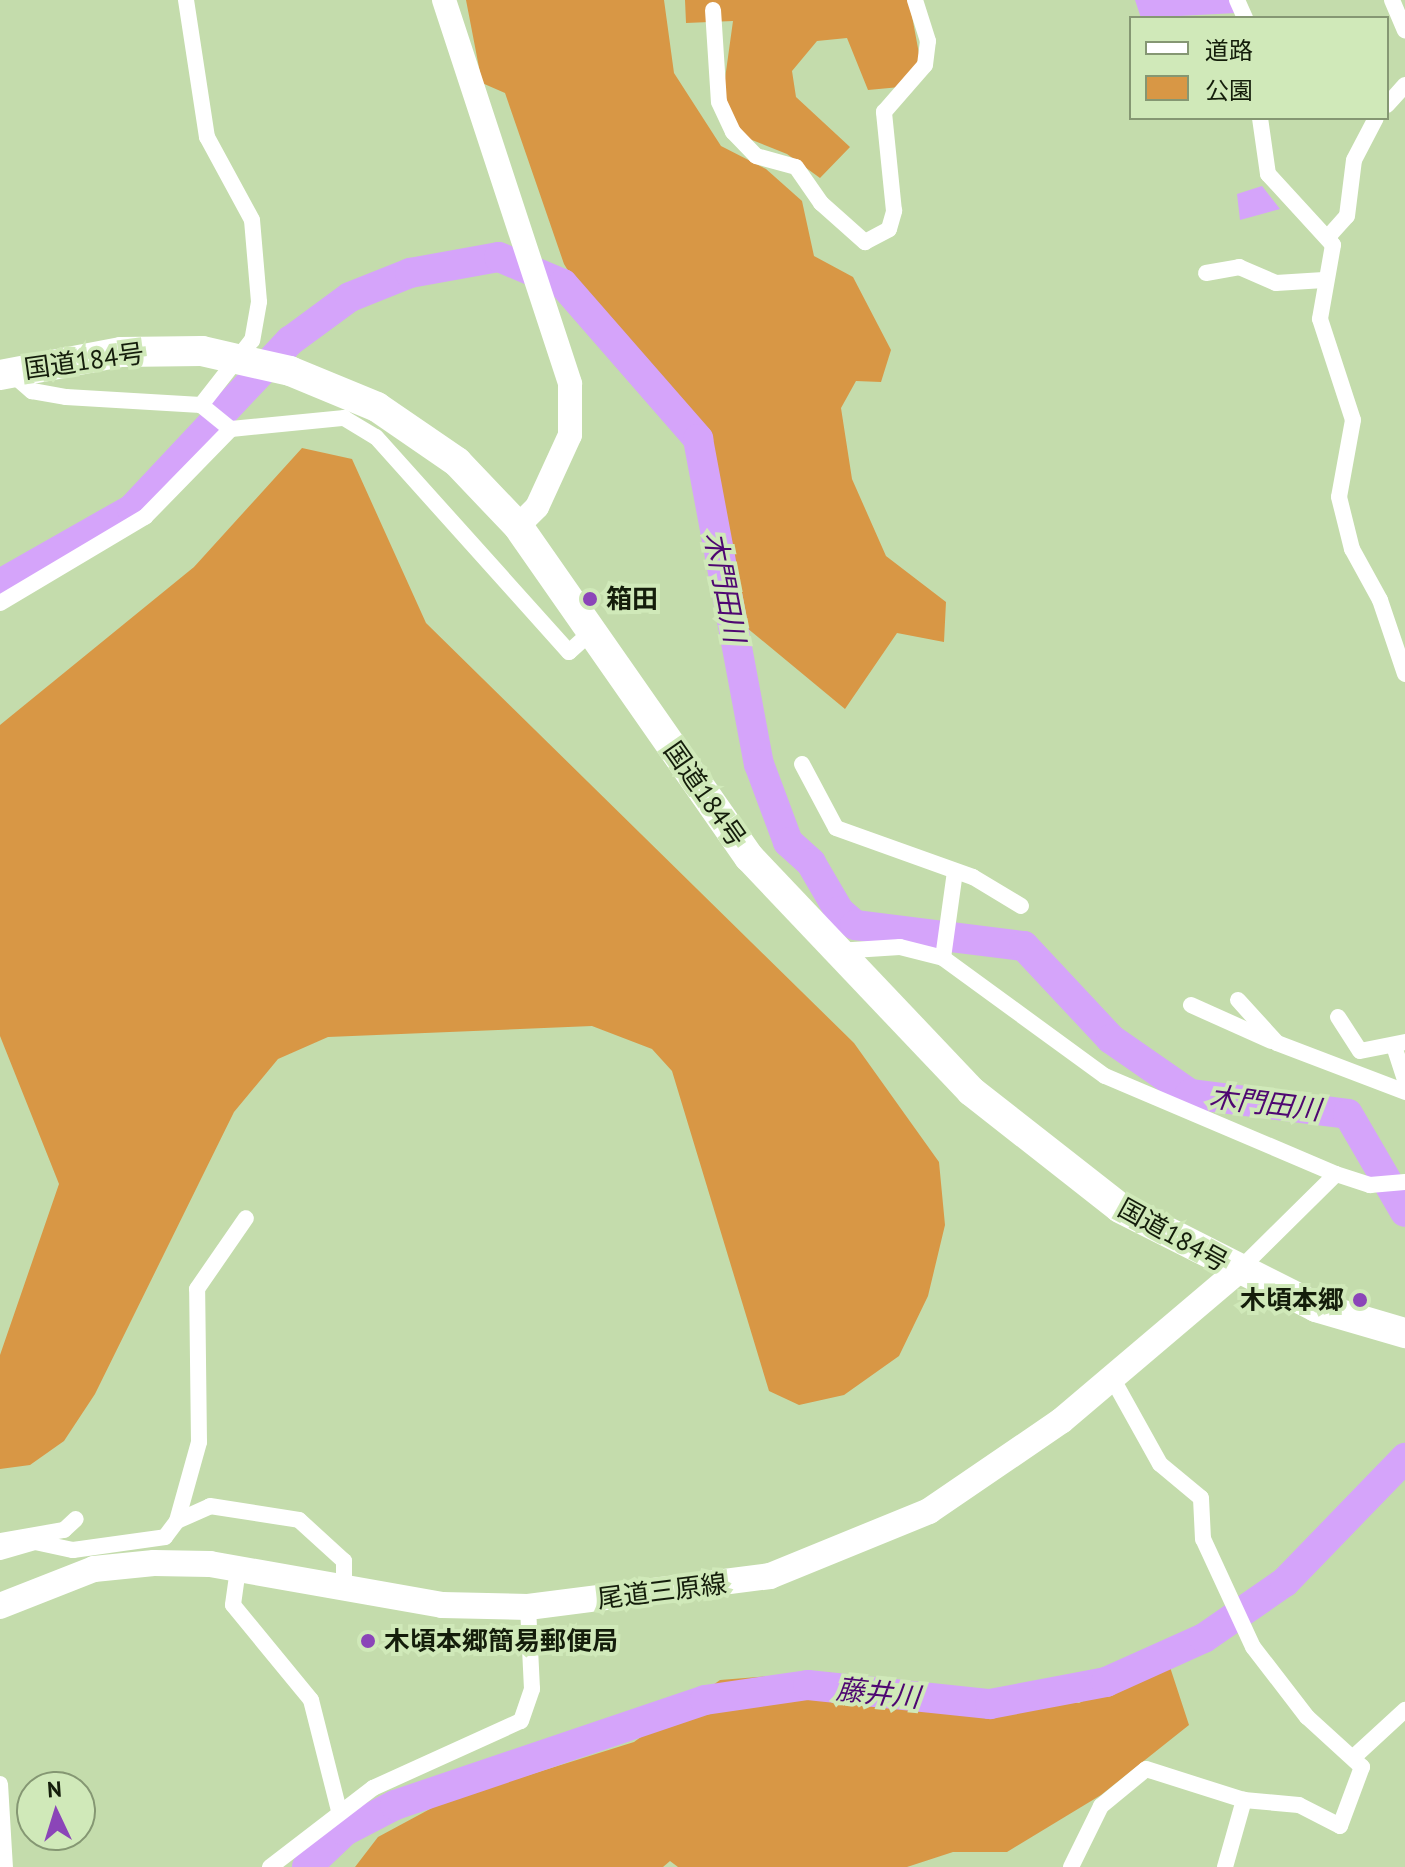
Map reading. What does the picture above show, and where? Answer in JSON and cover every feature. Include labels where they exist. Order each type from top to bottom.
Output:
[{"type":"highway","name":"国道184号","points":[[5,373],[121,352],[242,359],[290,371],[389,415],[457,462],[518,526],[749,857],[834,951],[971,1091],[1095,1189],[1239,1270],[1316,1307],[1405,1333]]},
{"type":"main road","name":"尾道三原線","points":[[0,1606],[94,1569],[154,1563],[238,1569],[442,1605],[528,1607],[770,1576],[929,1511],[1061,1421],[1110,1374],[1239,1270]]},
{"type":"street","points":[[186,0],[207,137],[252,220],[259,302],[252,340],[242,359],[201,405]]},
{"type":"street","points":[[444,0],[509,206],[570,384],[570,435],[537,507],[518,526]]},
{"type":"street","points":[[713,10],[719,102],[733,132],[756,156],[796,167],[821,203],[865,242],[889,229],[894,211],[884,112],[925,65],[928,41],[915,0]]},
{"type":"street","points":[[1392,0],[1405,30]]},
{"type":"street","points":[[1389,103],[1405,85]]},
{"type":"street","points":[[1260,120],[1268,174],[1328,237]]},
{"type":"street","points":[[1375,120],[1354,160],[1347,216],[1328,237],[1320,319],[1353,420],[1339,497],[1352,549],[1380,600],[1405,674]]},
{"type":"street","points":[[1206,273],[1239,267],[1276,283],[1324,280]]},
{"type":"street","points":[[5,373],[32,391],[66,397],[201,405],[231,429]]},
{"type":"street","points":[[0,603],[145,517],[231,429],[344,418],[376,437],[569,652],[592,631]]},
{"type":"street","points":[[802,764],[836,828],[955,872],[1021,906]]},
{"type":"street","points":[[943,958],[947,902],[955,872]]},
{"type":"street","points":[[834,951],[900,947],[943,958],[1105,1076],[1336,1174],[1370,1185],[1405,1182]]},
{"type":"street","points":[[1238,1000],[1277,1043]]},
{"type":"street","points":[[1191,1005],[1277,1043],[1405,1092]]},
{"type":"street","points":[[1338,1017],[1360,1051],[1400,1044],[1405,1080]]},
{"type":"street","points":[[1239,1270],[1336,1174]]},
{"type":"street","points":[[0,1552],[35,1542],[73,1550],[165,1537],[177,1521],[199,1442],[197,1289],[246,1218]]},
{"type":"street","points":[[1071,1867],[1101,1806],[1139,1772],[1244,1800],[1299,1805],[1340,1826],[1362,1767],[1356,1755],[1307,1717],[1253,1647],[1203,1539],[1201,1498],[1160,1464],[1110,1374]]},
{"type":"street","points":[[177,1521],[210,1506],[299,1520],[344,1561],[344,1588]]},
{"type":"street","points":[[0,1541],[64,1530],[76,1519]]},
{"type":"street","points":[[238,1569],[233,1605],[311,1700],[339,1811]]},
{"type":"street","points":[[270,1867],[339,1811],[373,1788],[521,1721],[532,1689],[528,1607]]},
{"type":"street","points":[[1356,1755],[1405,1710]]},
{"type":"street","points":[[0,1784],[5,1867]]},
{"type":"street","points":[[1225,1867],[1244,1800]]},
{"type":"green space","points":[[466,0],[664,0],[674,73],[721,146],[766,169],[802,201],[814,256],[853,277],[891,350],[881,382],[856,381],[841,408],[852,479],[886,556],[946,602],[944,642],[897,633],[845,709],[741,623],[713,442],[589,305],[564,264],[505,93],[482,83]]},
{"type":"green space","points":[[685,0],[909,0],[920,59],[900,87],[868,90],[847,38],[817,41],[792,71],[796,97],[850,147],[820,178],[787,154],[742,136],[723,93],[733,21],[686,23]]},
{"type":"green space","points":[[302,448],[352,459],[426,623],[854,1043],[939,1162],[945,1225],[928,1296],[899,1356],[844,1395],[799,1405],[769,1391],[672,1071],[652,1049],[592,1026],[328,1037],[278,1059],[234,1112],[95,1394],[64,1441],[30,1465],[0,1469],[0,1355],[59,1184],[0,1036],[0,725],[194,567]]},
{"type":"green space","points":[[1168,1661],[1189,1725],[1101,1795],[1007,1852],[953,1852],[907,1867],[678,1867],[670,1861],[663,1867],[355,1867],[378,1837],[443,1802],[634,1742],[720,1680],[824,1672],[1079,1703]]},
{"type":"shaded area","points":[[1135,0],[1230,0],[1236,13],[1179,16],[1140,16]]},
{"type":"shaded area","points":[[1262,186],[1280,209],[1240,220],[1237,194]]},
{"type":"waterway","name":"木門田川","points":[[0,584],[132,509],[290,341],[350,297],[410,273],[499,257],[563,284],[698,439],[759,764],[788,842],[811,863],[839,911],[855,925],[1024,946],[1111,1039],[1190,1094],[1348,1114],[1405,1212]]},
{"type":"waterway","name":"藤井川","points":[[307,1867],[345,1831],[395,1805],[705,1700],[808,1685],[990,1704],[1106,1682],[1204,1638],[1285,1582],[1405,1458]]},
{"type":"place","name":"箱田","points":[[590,599]]},
{"type":"place","name":"木頃本郷","points":[[1360,1300]]},
{"type":"place","name":"木頃本郷簡易郵便局","points":[[368,1641]]}]
